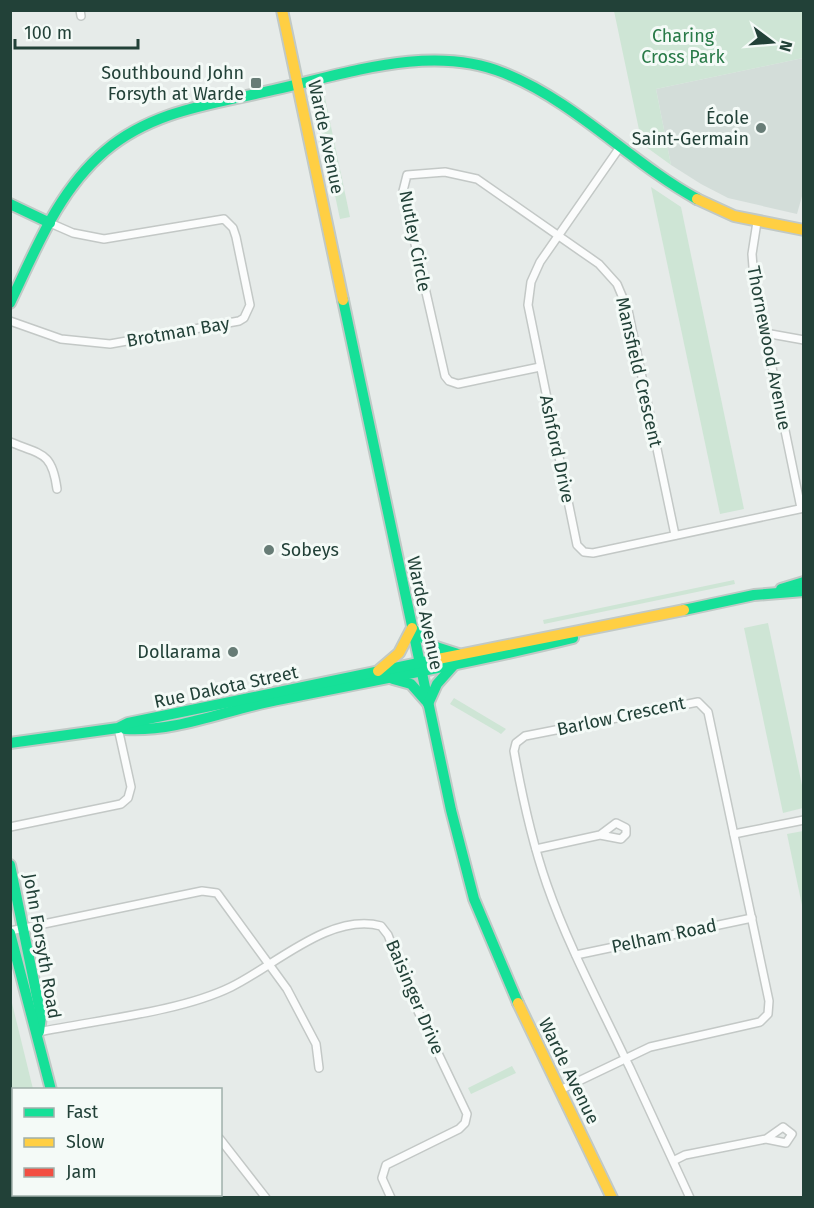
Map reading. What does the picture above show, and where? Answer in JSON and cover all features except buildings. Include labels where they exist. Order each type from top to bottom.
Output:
[{"type":"main road","name":"Warde Avenue","points":[[282,10],[420,668],[474,899],[502,972],[612,1197]]},
{"type":"main road","points":[[10,303],[50,224],[76,179],[94,161],[137,128],[174,113],[408,62],[482,66],[530,85],[694,198],[723,212],[757,222],[804,230]]},
{"type":"main road","points":[[10,204],[50,224]]},
{"type":"main road","name":"Rue Dakota Street","points":[[118,728],[131,730],[157,727],[390,678],[461,655],[772,592],[804,582]]},
{"type":"main road","name":"Rue Dakota Street","points":[[772,592],[804,591]]},
{"type":"main road","name":"Rue Dakota Street","points":[[118,728],[128,723],[376,673],[454,666],[533,649],[612,625]]},
{"type":"main road","points":[[376,673],[399,653],[412,628],[433,645],[461,655]]},
{"type":"main road","points":[[390,678],[411,684],[428,704],[437,684],[454,666]]},
{"type":"main road","points":[[10,749],[14,742],[118,728]]},
{"type":"main road","name":"John Forsyth Road","points":[[10,865],[25,928],[41,1016],[39,1032]]},
{"type":"main road","name":"John Forsyth Road","points":[[10,932],[32,1018],[39,1032],[51,1088]]},
{"type":"street","name":"Ashford Drive","points":[[620,147],[540,262],[530,289],[528,311],[580,549],[593,553],[802,508]]},
{"type":"street","name":"Nutley Circle","points":[[540,367],[458,384],[449,381],[445,376],[403,191],[404,179],[411,173],[429,172],[458,173],[477,179],[558,236]]},
{"type":"street","name":"Brotman Bay","points":[[10,321],[61,339],[110,344],[239,321],[247,313],[250,305],[236,237],[233,228],[224,219],[104,239],[73,233],[50,224]]},
{"type":"street","name":"Thornewood Avenue","points":[[757,222],[752,267],[802,508]]},
{"type":"street","name":"Mansfield Crescent","points":[[558,236],[605,270],[623,296],[675,535]]},
{"type":"street","points":[[765,333],[804,340]]},
{"type":"street","points":[[10,442],[47,458],[54,467],[57,489]]},
{"type":"street","name":"Barlow Crescent","points":[[560,1090],[625,1058],[662,1043],[765,1019],[770,1005],[708,712],[701,703],[691,701],[519,739],[514,747],[536,849],[554,903],[576,955],[625,1058],[675,1160],[690,1197]]},
{"type":"street","points":[[10,826],[121,804],[128,798],[131,787],[118,728]]},
{"type":"street","points":[[734,834],[804,820]]},
{"type":"street","points":[[536,849],[600,835]]},
{"type":"street","points":[[10,932],[209,891],[224,899],[295,1002],[316,1044],[319,1068]]},
{"type":"street","name":"Pelham Road","points":[[576,955],[752,918]]},
{"type":"street","name":"Baisinger Drive","points":[[39,1032],[194,1000],[232,987],[301,943],[335,930],[374,924],[386,930],[416,1007],[467,1114],[465,1123],[459,1129],[386,1165],[382,1178],[391,1197]]},
{"type":"street","points":[[675,1160],[685,1155],[766,1139]]},
{"type":"street","points":[[222,1142],[263,1196]]},
{"type":"shaded area","points":[[803,58],[804,189],[797,214],[728,198],[671,165],[656,89]]},
{"type":"green space","name":"Charing Cross Park","points":[[614,11],[803,11],[803,58],[656,89],[671,165],[642,144]]},
{"type":"green space","points":[[324,93],[350,217],[340,219],[314,96]]},
{"type":"green space","points":[[651,187],[681,207],[744,509],[720,514]]},
{"type":"green space","points":[[734,580],[735,584],[544,624],[543,620]]},
{"type":"green space","points":[[768,623],[803,790],[803,808],[783,813],[744,628]]},
{"type":"green space","points":[[454,698],[506,729],[501,734],[450,704]]},
{"type":"green space","points":[[804,831],[803,910],[787,834]]},
{"type":"green space","points":[[11,999],[33,1088],[12,1088],[12,1196],[49,1197],[11,1197]]},
{"type":"green space","points":[[512,1066],[516,1073],[471,1094],[468,1088]]},
{"type":"traffic: fast","points":[[10,303],[61,202],[88,167],[124,137],[143,126],[185,110],[388,64],[447,61],[476,64],[504,73],[555,100],[649,168],[697,199]]},
{"type":"traffic: fast","points":[[10,204],[50,223]]},
{"type":"traffic: fast","points":[[343,300],[451,810],[474,899],[518,1003]]},
{"type":"traffic: fast","points":[[781,589],[804,582]]},
{"type":"traffic: fast","points":[[684,610],[754,595],[804,591]]},
{"type":"traffic: fast","points":[[412,628],[433,646],[458,654]]},
{"type":"traffic: fast","points":[[125,729],[179,724],[268,702],[459,664],[573,638]]},
{"type":"traffic: fast","points":[[10,743],[118,728],[128,723],[438,659]]},
{"type":"traffic: fast","points":[[428,704],[437,684],[453,666]]},
{"type":"traffic: fast","points":[[393,679],[411,684],[426,701]]},
{"type":"traffic: fast","points":[[10,865],[41,1016],[39,1032]]},
{"type":"traffic: fast","points":[[10,933],[50,1088]]},
{"type":"traffic: slow","points":[[282,10],[343,300]]},
{"type":"traffic: slow","points":[[697,199],[734,216],[804,230]]},
{"type":"traffic: slow","points":[[438,659],[684,610]]},
{"type":"traffic: slow","points":[[378,671],[399,653],[412,628]]},
{"type":"traffic: slow","points":[[518,1003],[612,1198]]},
{"type":"place","name":"Southbound John Forsyth at Warde","points":[[256,83]]},
{"type":"place","name":"École Saint-Germain","points":[[761,128]]},
{"type":"place","name":"Sobeys","points":[[269,550]]},
{"type":"place","name":"Dollarama","points":[[233,652]]}]
